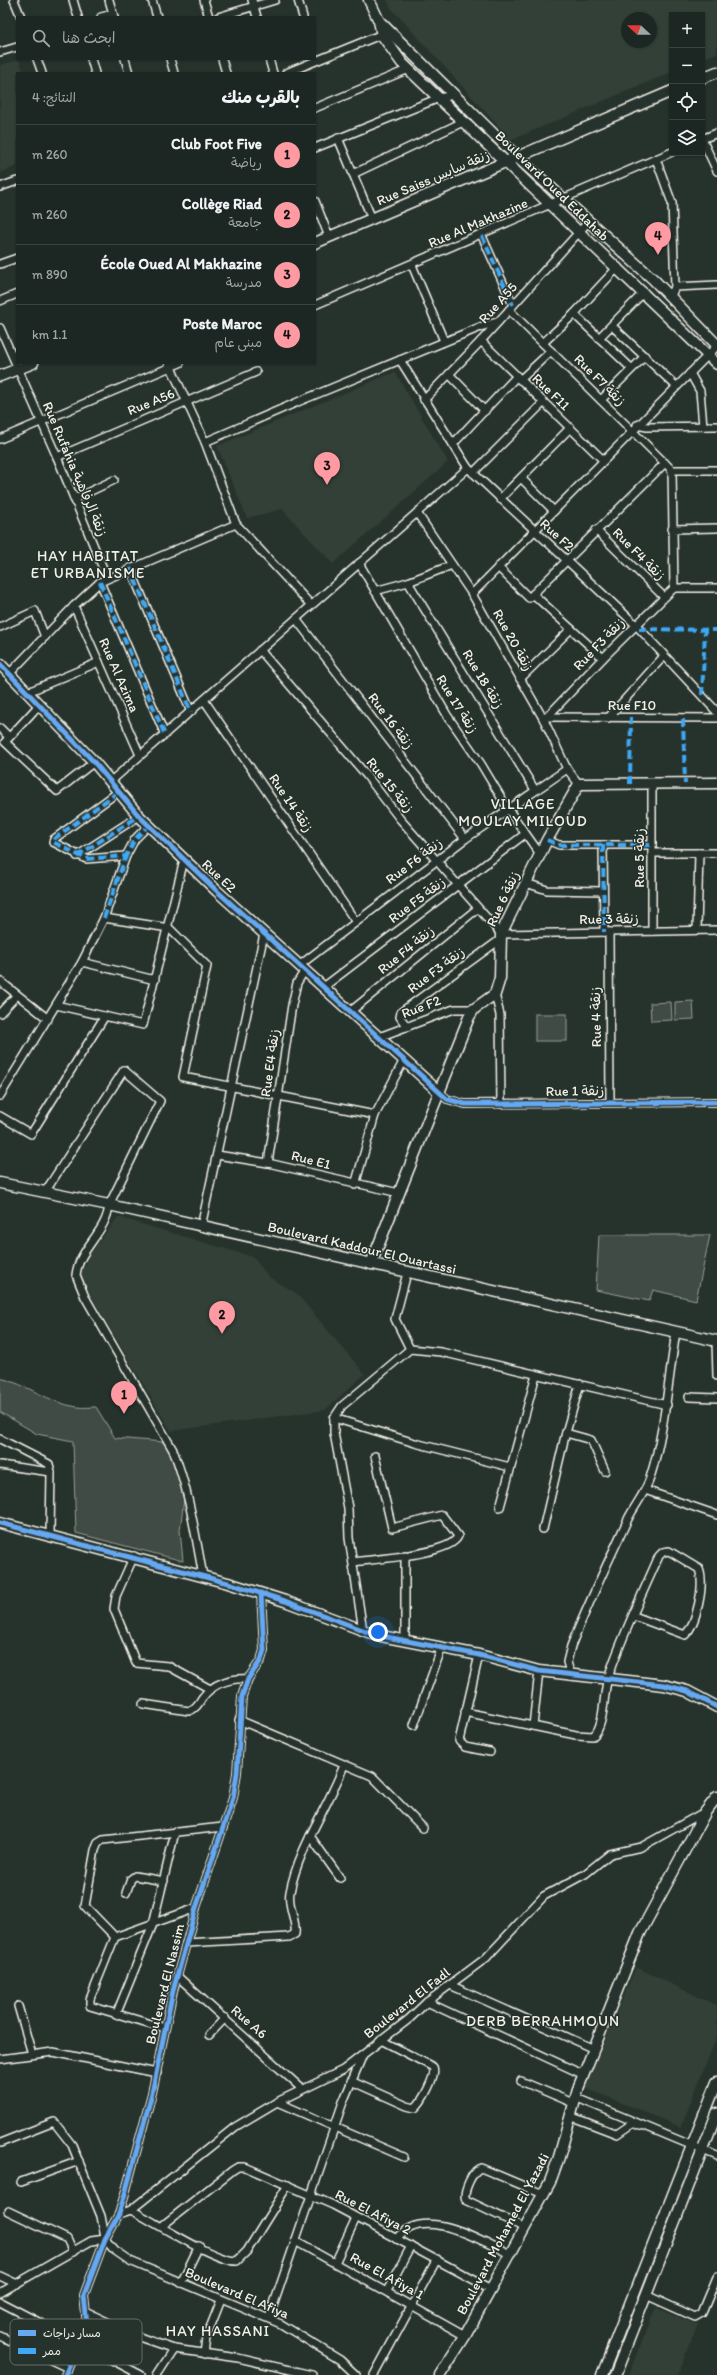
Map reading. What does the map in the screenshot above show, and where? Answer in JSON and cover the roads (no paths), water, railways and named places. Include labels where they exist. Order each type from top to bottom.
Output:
[{"type":"street","points":[[14,0],[20,16]]},
{"type":"street","points":[[73,0],[78,16]]},
{"type":"street","points":[[109,0],[113,15]]},
{"type":"street","points":[[152,0],[157,16]]},
{"type":"street","points":[[204,0],[209,16]]},
{"type":"street","points":[[220,16],[253,3],[275,0]]},
{"type":"street","points":[[298,0],[303,16]]},
{"type":"street","name":"Boulevard Oued Eddahab","points":[[369,0],[386,33],[390,48],[409,69],[465,121],[506,163],[553,205],[618,267],[717,364]]},
{"type":"street","points":[[253,3],[257,16]]},
{"type":"street","points":[[316,58],[386,33]]},
{"type":"street","name":"Boulevard Oued Eddahab","points":[[386,33],[454,95],[518,158],[589,220],[670,298],[717,346]]},
{"type":"street","points":[[0,52],[16,47]]},
{"type":"street","points":[[37,60],[42,72]]},
{"type":"street","points":[[91,60],[95,72]]},
{"type":"street","points":[[125,60],[129,72]]},
{"type":"street","points":[[170,60],[174,72]]},
{"type":"street","points":[[222,60],[226,72]]},
{"type":"street","points":[[269,60],[273,72]]},
{"type":"street","points":[[288,72],[312,60]]},
{"type":"street","points":[[316,108],[409,69]]},
{"type":"street","points":[[705,77],[717,72]]},
{"type":"street","name":"Rue Saiss زنقة سايس","points":[[316,243],[518,158],[669,92]]},
{"type":"street","points":[[316,148],[439,98],[454,95]]},
{"type":"street","points":[[353,174],[465,121]]},
{"type":"street","points":[[705,138],[717,133]]},
{"type":"street","points":[[338,138],[372,219]]},
{"type":"street","points":[[705,145],[717,171]]},
{"type":"street","name":"Rue Al Makhazine","points":[[316,305],[482,236],[553,205],[564,198],[669,153]]},
{"type":"street","points":[[656,159],[672,203],[674,286],[670,298]]},
{"type":"street","points":[[0,187],[16,181]]},
{"type":"street","points":[[316,204],[329,237]]},
{"type":"street","name":"Rue A55","points":[[424,400],[481,341],[580,232],[589,220]]},
{"type":"street","points":[[482,236],[511,308]]},
{"type":"street","points":[[0,264],[16,258]]},
{"type":"street","points":[[412,265],[444,341]]},
{"type":"street","points":[[543,343],[574,314],[618,267]]},
{"type":"street","points":[[674,286],[717,285]]},
{"type":"street","points":[[599,338],[644,292]]},
{"type":"street","points":[[0,301],[16,294]]},
{"type":"street","name":"Rue F7 زنقة","points":[[511,308],[543,343],[601,400],[635,428],[665,464],[672,470]]},
{"type":"street","points":[[574,314],[632,368]]},
{"type":"street","points":[[205,442],[444,341],[498,322]]},
{"type":"street","points":[[612,326],[676,386]]},
{"type":"street","name":"Rue Rufahia زنقة الرفاهية","points":[[0,328],[42,422],[74,499],[103,580],[164,735]]},
{"type":"street","name":"Rue F11","points":[[481,341],[603,460]]},
{"type":"street","points":[[472,594],[717,346]]},
{"type":"street","points":[[453,444],[518,378],[551,351]]},
{"type":"street","points":[[601,400],[645,356]]},
{"type":"street","name":"Rue F2","points":[[400,360],[424,400],[471,471],[534,532],[636,626],[717,712]]},
{"type":"street","points":[[0,376],[31,364]]},
{"type":"street","points":[[0,439],[170,365],[205,442],[236,524],[310,605]]},
{"type":"street","name":"Rue A56","points":[[57,457],[256,372]]},
{"type":"street","points":[[690,373],[700,391],[703,426]]},
{"type":"street","points":[[449,374],[485,411]]},
{"type":"street","points":[[110,782],[191,712],[310,605],[417,513],[471,471],[543,403]]},
{"type":"street","points":[[635,428],[717,426]]},
{"type":"street","points":[[500,499],[570,428]]},
{"type":"street","points":[[498,567],[527,597],[533,594],[596,530],[665,464]]},
{"type":"street","points":[[717,470],[672,470],[674,588],[717,588]]},
{"type":"street","points":[[521,478],[554,511]]},
{"type":"street","points":[[74,499],[114,480]]},
{"type":"street","name":"Rue 20 زنقة","points":[[417,513],[472,594],[520,679],[546,719],[567,769],[579,784]]},
{"type":"street","points":[[10,673],[74,606],[103,580],[190,545],[236,524]]},
{"type":"street","points":[[672,529],[717,528]]},
{"type":"street","name":"Rue F4 زنقة","points":[[596,530],[664,597]]},
{"type":"street","name":"Rue 17 زنقة","points":[[359,563],[447,715],[481,764],[508,809],[540,854]]},
{"type":"street","points":[[375,591],[408,582],[452,565]]},
{"type":"street","points":[[130,568],[191,712]]},
{"type":"street","name":"Rue 18 زنقة","points":[[408,582],[535,790]]},
{"type":"street","name":"Rue F3 زنقة","points":[[546,719],[603,658],[674,588]]},
{"type":"street","points":[[533,594],[603,658]]},
{"type":"street","name":"Rue Al Azima","points":[[74,606],[140,755]]},
{"type":"street","points":[[0,627],[35,612],[45,637]]},
{"type":"street","name":"Rue 16 زنقة","points":[[296,619],[465,839]]},
{"type":"street","points":[[520,679],[571,629]]},
{"type":"street","name":"Rue 15 زنقة","points":[[260,650],[457,886],[501,936]]},
{"type":"street","points":[[608,718],[664,656]]},
{"type":"street","points":[[28,692],[99,662]]},
{"type":"street","name":"Rue E2","points":[[0,664],[94,762],[139,816],[184,860],[438,1091]]},
{"type":"street","name":"Rue 14 زنقة","points":[[204,700],[356,922]]},
{"type":"street","points":[[40,704],[5,742],[56,791],[94,762]]},
{"type":"street","name":"Rue F10","points":[[546,719],[717,718]]},
{"type":"street","points":[[0,728],[9,737]]},
{"type":"street","name":"Rue F6 زنقة","points":[[302,968],[356,922],[465,839],[567,769]]},
{"type":"street","points":[[579,784],[717,783]]},
{"type":"street","name":"Rue 6 زنقة","points":[[496,994],[500,978],[501,936],[547,840],[579,784]]},
{"type":"street","name":"Rue 5 زنقة","points":[[652,784],[652,931]]},
{"type":"street","points":[[118,792],[54,839],[53,842],[77,856],[89,859],[126,856]]},
{"type":"street","points":[[77,856],[139,816]]},
{"type":"street","points":[[0,1096],[82,962],[104,918],[126,856],[136,839],[149,825]]},
{"type":"street","name":"Rue F5 زنقة","points":[[324,986],[525,834]]},
{"type":"street","points":[[547,840],[559,845],[652,845]]},
{"type":"street","name":"Rue 4 زنقة","points":[[603,845],[603,891],[606,932],[610,1102]]},
{"type":"street","points":[[652,853],[717,853]]},
{"type":"street","points":[[697,930],[699,853]]},
{"type":"street","points":[[56,1005],[143,1026],[169,928],[184,860]]},
{"type":"street","points":[[526,883],[547,890],[603,891]]},
{"type":"street","name":"Rue F4 زنقة","points":[[351,1011],[477,909]]},
{"type":"street","points":[[104,918],[169,928],[207,966],[183,1076],[375,1115]]},
{"type":"street","name":"Rue 3 زنقة","points":[[501,936],[717,930]]},
{"type":"street","points":[[201,1227],[264,934]]},
{"type":"street","name":"Rue F3 زنقة","points":[[407,1027],[400,1017],[401,1012],[501,936]]},
{"type":"street","points":[[82,962],[155,980]]},
{"type":"street","name":"Rue E4 زنقة","points":[[268,1163],[295,993],[302,968]]},
{"type":"street","points":[[0,981],[48,1019]]},
{"type":"street","points":[[0,1013],[17,994]]},
{"type":"street","points":[[371,1264],[438,1091],[469,1017],[474,1009],[496,994],[500,1015],[501,1104]]},
{"type":"street","name":"Rue F2","points":[[379,1037],[454,1009],[474,1009]]},
{"type":"street","points":[[0,1116],[31,1134],[105,1016]]},
{"type":"street","points":[[356,1185],[375,1115],[404,1060]]},
{"type":"street","points":[[45,1192],[125,1070],[160,1101],[161,1104],[109,1205],[106,1221],[79,1262],[76,1275],[78,1282],[173,1450],[183,1475],[189,1497],[203,1576]]},
{"type":"street","name":"Rue 1 زنقة","points":[[438,1091],[455,1102],[501,1104],[717,1102]]},
{"type":"street","name":"Rue E1","points":[[217,1154],[268,1163],[356,1185],[399,1193]]},
{"type":"street","name":"Boulevard Kaddour El Ouartassi","points":[[0,1183],[109,1205],[201,1227],[717,1341]]},
{"type":"street","points":[[407,1272],[395,1319],[410,1349]]},
{"type":"street","points":[[571,1676],[568,1662],[574,1638],[628,1518],[646,1490],[667,1405],[668,1379],[676,1332]]},
{"type":"street","points":[[717,1341],[717,1376]]},
{"type":"street","points":[[363,1631],[353,1562],[348,1508],[334,1433],[334,1418],[342,1406],[410,1349],[441,1352],[667,1405]]},
{"type":"street","points":[[500,1507],[536,1375]]},
{"type":"street","points":[[544,1529],[566,1433],[580,1384]]},
{"type":"street","points":[[689,1397],[717,1398]]},
{"type":"street","points":[[334,1418],[415,1443],[510,1466]]},
{"type":"street","points":[[566,1433],[591,1440],[605,1471]]},
{"type":"street","points":[[0,1439],[46,1461],[51,1472],[50,1535]]},
{"type":"street","points":[[353,1562],[441,1549],[454,1542],[458,1534],[442,1515],[392,1528],[375,1456]]},
{"type":"street","points":[[0,1465],[51,1472]]},
{"type":"street","points":[[646,1490],[717,1515]]},
{"type":"street","points":[[0,1523],[134,1556],[261,1593],[363,1631],[405,1641],[479,1655],[539,1671],[571,1676],[650,1683],[676,1688],[694,1694],[717,1707]]},
{"type":"street","points":[[464,1712],[593,1736],[600,1725],[607,1679],[634,1616],[663,1552],[669,1551],[698,1569],[701,1583],[699,1604],[685,1635],[634,1616]]},
{"type":"street","points":[[404,1555],[405,1641]]},
{"type":"street","points":[[134,1556],[116,1596],[114,1609],[129,1645],[133,1660],[136,1663],[168,1666],[210,1689]]},
{"type":"street","name":"Boulevard El Nassim","points":[[87,2319],[84,2295],[105,2239],[119,2214],[157,2073],[165,2028],[177,1976],[196,1908],[232,1798],[237,1773],[239,1720],[242,1696],[248,1679],[263,1656],[264,1644],[261,1593]]},
{"type":"street","points":[[414,1725],[442,1647]]},
{"type":"street","points":[[479,1655],[459,1736],[461,1744],[490,1752]]},
{"type":"street","points":[[533,1726],[539,1671]]},
{"type":"street","points":[[143,1704],[189,1711],[194,1709],[210,1689],[234,1678],[248,1679]]},
{"type":"street","points":[[239,1720],[376,1778],[423,1828]]},
{"type":"street","points":[[186,1943],[293,1937],[295,1932],[290,1894],[316,1821],[333,1794],[344,1765]]},
{"type":"street","name":"Boulevard Mohamed El Yazadi","points":[[440,2375],[465,2336],[543,2194],[559,2157],[574,2100],[646,1919],[706,1811],[717,1797]]},
{"type":"street","name":"Boulevard El Fadl","points":[[119,2214],[131,2210],[224,2135],[277,2102],[302,2089],[334,2076],[409,2019],[427,2002],[450,1984],[486,1958],[548,1893],[585,1874],[610,1854],[641,1847],[706,1811]]},
{"type":"street","points":[[115,1937],[85,1906],[97,1846],[103,1840],[223,1827]]},
{"type":"street","points":[[116,2015],[153,1924],[175,1832]]},
{"type":"street","points":[[310,1836],[340,1878]]},
{"type":"street","points":[[126,1893],[130,1880],[135,1876],[164,1881]]},
{"type":"street","points":[[165,2028],[94,2009],[89,2003],[115,1937],[196,1908]]},
{"type":"street","name":"Rue A6","points":[[177,1976],[302,2089]]},
{"type":"street","points":[[450,1984],[594,2049]]},
{"type":"street","points":[[427,2002],[584,2075]]},
{"type":"street","points":[[18,2006],[32,2054]]},
{"type":"street","points":[[209,2035],[225,2018]]},
{"type":"street","points":[[351,2081],[407,2106],[415,2108],[421,2103],[434,2070],[421,2059],[382,2040]]},
{"type":"street","points":[[269,2318],[334,2127],[351,2081],[364,2053]]},
{"type":"street","points":[[0,2059],[32,2054],[65,2054],[157,2073]]},
{"type":"street","points":[[522,2081],[717,2156]]},
{"type":"street","points":[[615,2375],[646,2295],[717,2082]]},
{"type":"street","points":[[277,2102],[404,2158]]},
{"type":"street","points":[[602,2375],[696,2147],[717,2113]]},
{"type":"street","points":[[570,2116],[618,2134],[635,2124],[696,2147]]},
{"type":"street","points":[[0,2143],[54,2122],[72,2145],[79,2161],[101,2216],[105,2239],[95,2239],[0,2293]]},
{"type":"street","points":[[21,2182],[79,2161]]},
{"type":"street","name":"Rue El Afiya 2","points":[[162,2226],[238,2167],[250,2169],[310,2195],[412,2246],[491,2289]]},
{"type":"street","points":[[525,2228],[466,2200],[464,2195],[475,2172],[481,2168],[543,2194]]},
{"type":"street","points":[[131,2210],[199,2246],[232,2261],[240,2261],[288,2185]]},
{"type":"street","points":[[8,2211],[67,2239],[73,2252]]},
{"type":"street","points":[[335,2262],[356,2218]]},
{"type":"street","points":[[396,2239],[403,2230],[410,2226],[441,2225],[510,2254]]},
{"type":"street","name":"Boulevard El Afiya","points":[[105,2239],[114,2250],[130,2261],[221,2300],[269,2318],[340,2360],[356,2375]]},
{"type":"street","name":"Rue El Afiya 1","points":[[295,2241],[413,2305],[465,2336]]},
{"type":"street","points":[[180,2283],[199,2246]]},
{"type":"street","points":[[387,2291],[412,2246]]},
{"type":"street","points":[[374,2375],[437,2259]]},
{"type":"street","points":[[0,2276],[17,2284]]},
{"type":"street","points":[[646,2295],[695,2317],[702,2313],[717,2277]]},
{"type":"street","points":[[204,2354],[206,2338],[221,2300]]},
{"type":"street","points":[[0,2302],[32,2319]]},
{"type":"street","points":[[86,2312],[101,2319]]},
{"type":"street","points":[[0,2336],[10,2341]]},
{"type":"street","points":[[142,2337],[174,2349],[238,2358],[312,2375]]},
{"type":"street","points":[[157,2375],[174,2349]]},
{"type":"street","points":[[54,2365],[67,2372]]},
{"type":"street","points":[[120,2365],[141,2375]]},
{"type":"place","name":"Poste Maroc","points":[[658,255]]},
{"type":"place","name":"École Oued Al Makhazine","points":[[327,485]]},
{"type":"place","name":"Collège Riad","points":[[222,1334]]},
{"type":"place","name":"Club Foot Five","points":[[124,1414]]},
{"type":"district","name":"HAY HABITAT ET URBANISME","points":[[88,564]]},
{"type":"district","name":"VILLAGE MOULAY MILOUD","points":[[523,812]]},
{"type":"district","name":"DERB BERRAHMOUN","points":[[543,2021]]},
{"type":"district","name":"HAY HASSANI","points":[[218,2331]]}]
